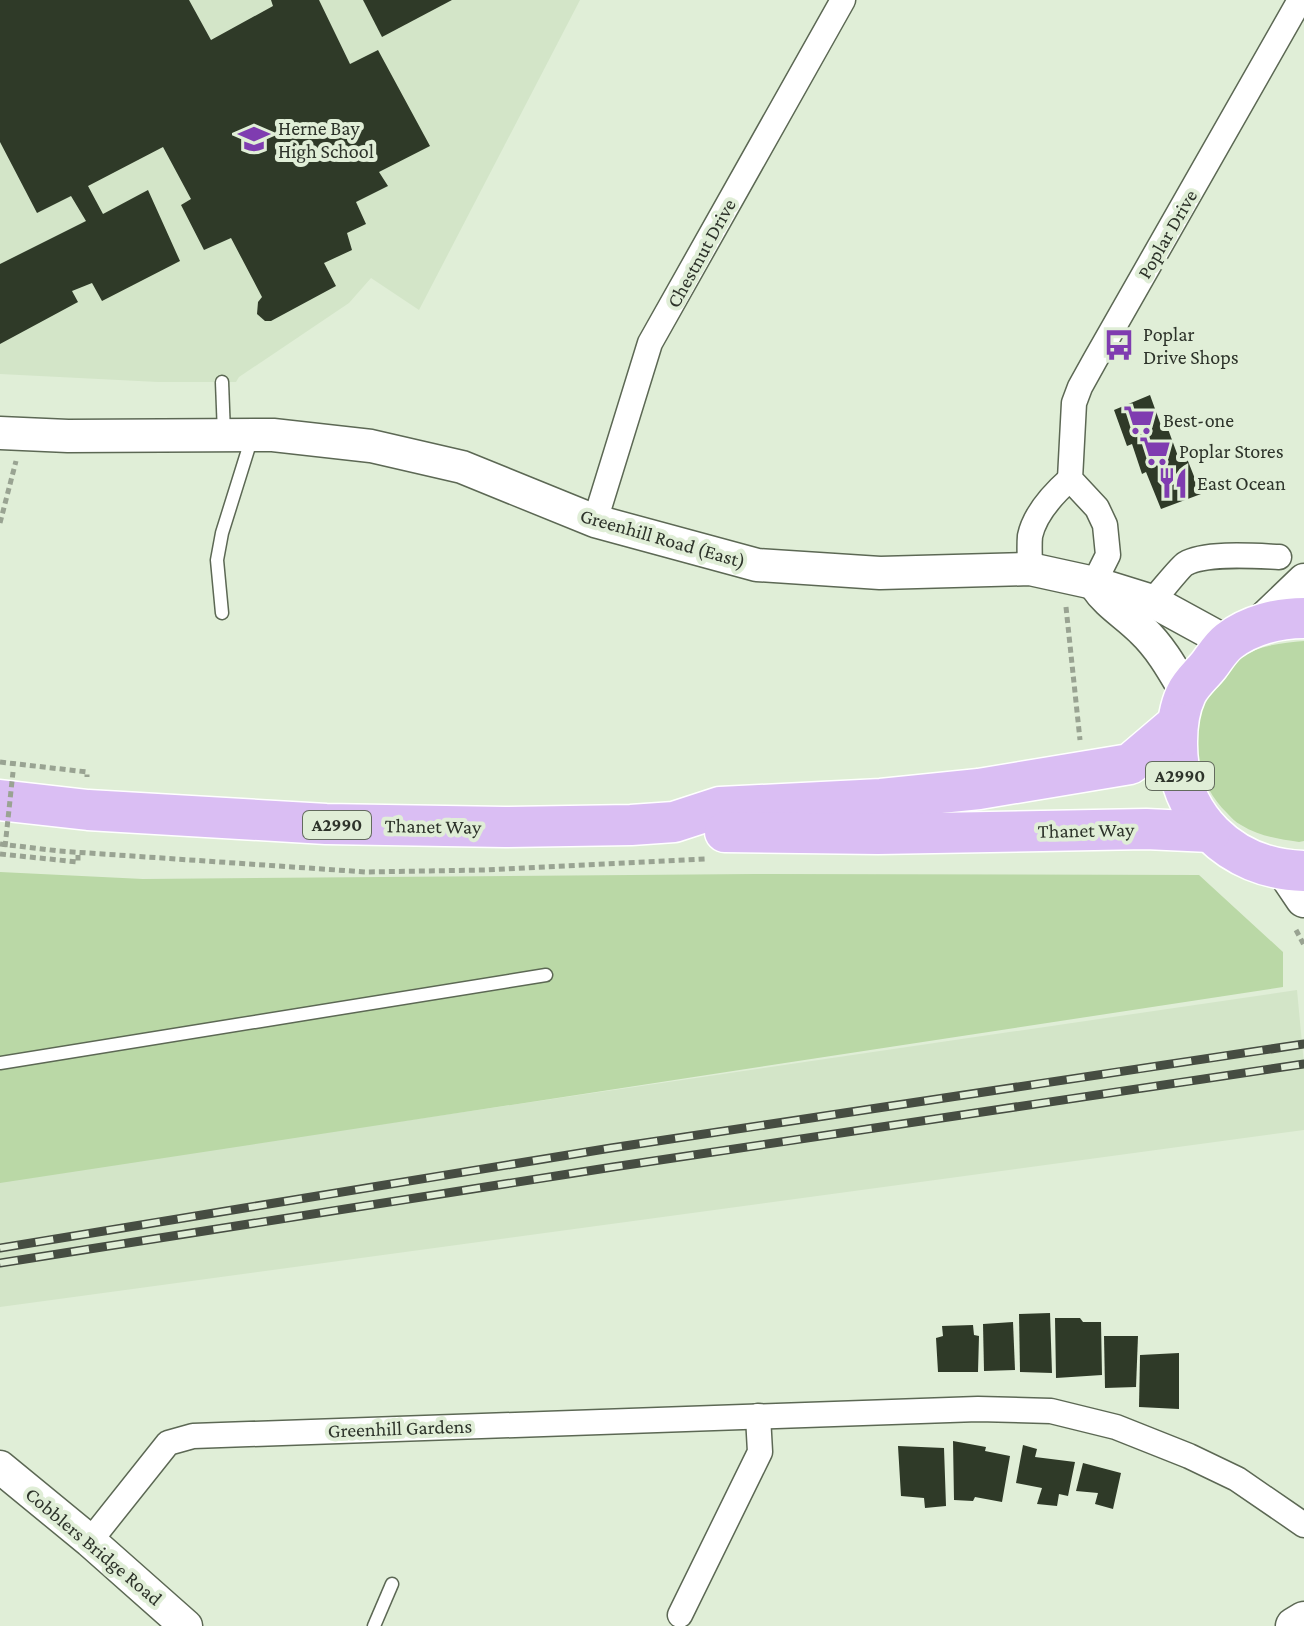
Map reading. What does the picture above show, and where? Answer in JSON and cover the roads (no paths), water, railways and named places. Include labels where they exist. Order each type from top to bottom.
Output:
[{"type":"main road","points":[[1242,634],[1286,618],[1304,618]]},
{"type":"main road","name":"A2990","points":[[1242,634],[1182,708],[1176,763],[1188,800],[1210,832],[1232,851],[1298,880]]},
{"type":"main road","name":"Thanet Way","points":[[674,822],[720,807],[881,799],[979,789],[1130,764],[1182,708]]},
{"type":"main road","name":"Thanet Way","points":[[7,786],[88,810],[326,824],[505,827],[674,822],[718,832],[878,834],[1146,829],[1210,832]]},
{"type":"main road","points":[[1294,1626],[1304,1620]]},
{"type":"street","name":"Chestnut Drive","points":[[595,521],[650,343],[843,0]]},
{"type":"street","name":"Poplar Drive","points":[[1070,479],[1074,403],[1080,387],[1300,0]]},
{"type":"street","name":"Greenhill Road (East)","points":[[7,434],[273,435],[371,446],[462,467],[595,521],[757,565],[880,573],[1030,569],[1094,583],[1242,634]]},
{"type":"street","points":[[1030,569],[1030,535],[1041,510],[1070,479],[1097,508],[1105,525],[1108,555],[1094,583],[1104,598],[1141,628],[1167,659],[1182,708]]},
{"type":"street","points":[[1152,601],[1184,564],[1206,558],[1279,557]]},
{"type":"street","points":[[1242,634],[1304,580]]},
{"type":"street","name":"Greenhill Gardens","points":[[90,1541],[168,1443],[193,1436],[978,1409],[1051,1411],[1116,1427],[1237,1479],[1304,1525]]},
{"type":"street","points":[[680,1615],[760,1452],[758,1416]]},
{"type":"street","name":"Cobblers Bridge Road","points":[[0,1467],[186,1626]]},
{"type":"lane","points":[[222,382],[239,434],[217,560],[222,613]]},
{"type":"lane","points":[[0,1063],[546,975]]},
{"type":"lane","points":[[374,1626],[392,1584]]},
{"type":"railway","points":[[0,1248],[611,1148],[1304,1044]]},
{"type":"railway","points":[[0,1263],[613,1167],[1304,1064]]},
{"type":"place","name":"Herne Bay High School","points":[[254,139]]},
{"type":"place","name":"Poplar Drive Shops","points":[[1119,345]]},
{"type":"place","name":"Best-one","points":[[1139,420]]},
{"type":"place","name":"Poplar Stores","points":[[1155,451]]},
{"type":"place","name":"East Ocean","points":[[1173,483]]}]
